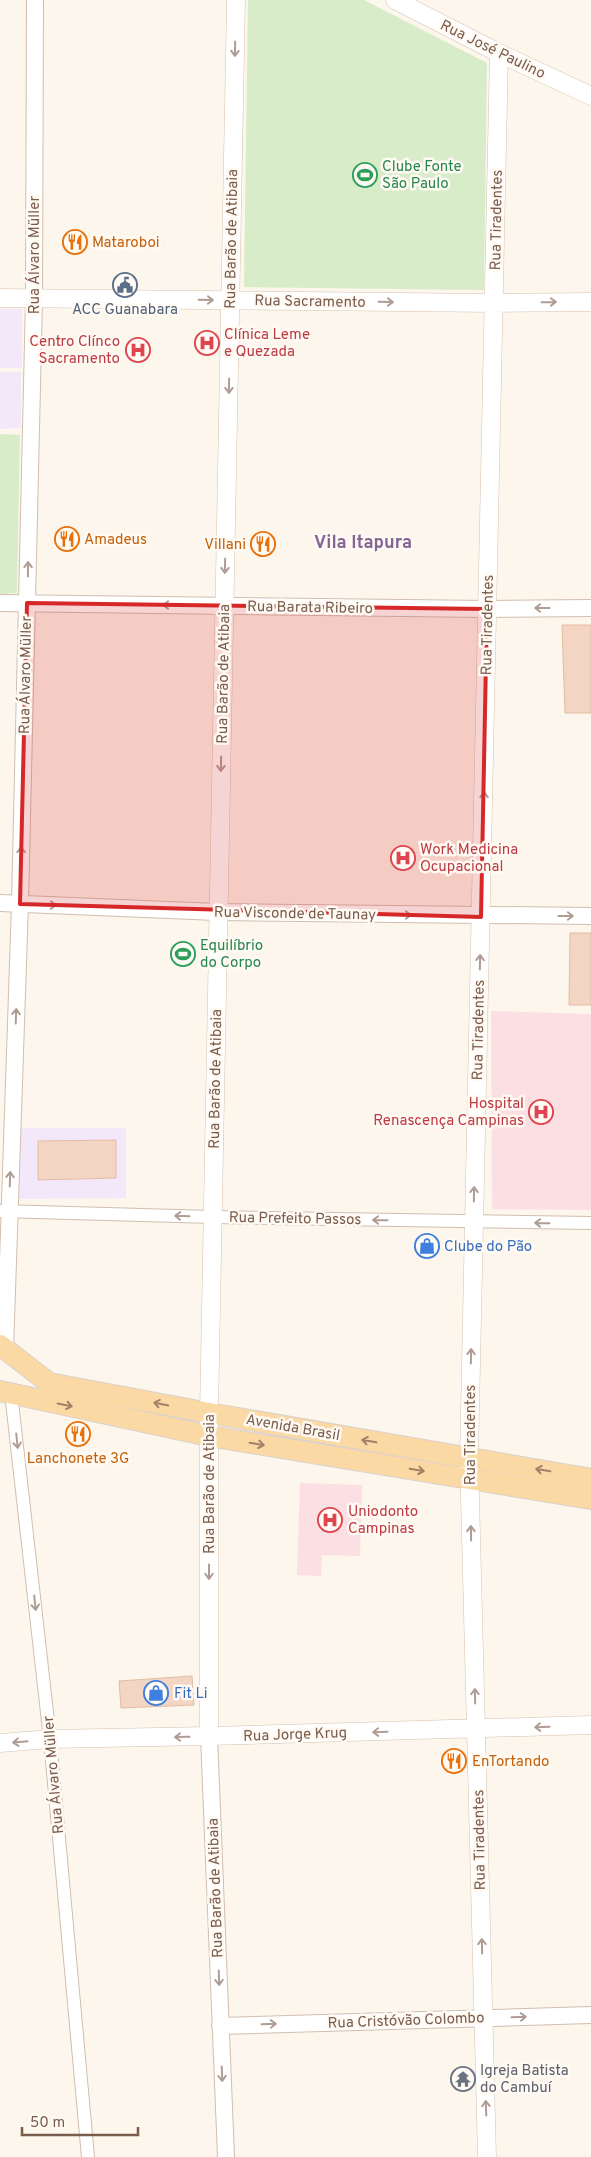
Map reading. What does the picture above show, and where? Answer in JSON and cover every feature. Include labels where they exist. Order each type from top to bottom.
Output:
[{"type":"main road","name":"Rua Barão de Atibaia","points":[[209,1736],[209,1413],[217,912],[236,0]]},
{"type":"main road","name":"Rua José Paulino","points":[[395,0],[412,5],[500,53],[591,96]]},
{"type":"main road","name":"Rua Tiradentes","points":[[487,2157],[469,1458],[500,53]]},
{"type":"main road","name":"Rua Sacramento","points":[[0,298],[494,303],[591,302]]},
{"type":"main road","name":"Avenida Brasil","points":[[2,1352],[49,1383],[209,1413],[591,1478]]},
{"type":"main road","name":"Avenida Brasil","points":[[6,1392],[209,1436],[591,1499]]},
{"type":"main road","name":"Rua Jorge Krug","points":[[0,1743],[50,1739],[591,1725]]},
{"type":"street","name":"Rua Álvaro Müller","points":[[2,1352],[4,1211],[20,904],[34,299],[35,0]]},
{"type":"street","name":"Rua Barata Ribeiro","points":[[0,603],[487,609],[591,608]]},
{"type":"street","name":"Rua Visconde de Taunay","points":[[0,903],[217,912],[591,916]]},
{"type":"street","name":"Rua Prefeito Passos","points":[[4,1211],[213,1217],[591,1223]]},
{"type":"street","name":"Rua Álvaro Müller","points":[[6,1392],[50,1739],[88,2157]]},
{"type":"street","name":"Rua Barão de Atibaia","points":[[209,1736],[226,2157]]},
{"type":"street","name":"Rua Cristóvão Colombo","points":[[220,2026],[591,2015]]},
{"type":"highlighted area","points":[[27,603],[487,609],[481,917],[20,904]]},
{"type":"shaded area","points":[[0,309],[22,309],[22,368],[0,368]]},
{"type":"shaded area","points":[[0,372],[21,372],[21,428],[0,429]]},
{"type":"shaded area","name":"Hospital Renascença Campinas","points":[[491,1011],[591,1014],[591,1210],[492,1209]]},
{"type":"shaded area","points":[[20,1128],[126,1128],[126,1198],[18,1199]]},
{"type":"shaded area","name":"Uniodonto Campinas","points":[[300,1483],[362,1485],[360,1556],[322,1555],[321,1576],[297,1575]]},
{"type":"green space","name":"Clube Fonte São Paulo","points":[[248,0],[364,0],[487,63],[484,290],[244,287]]},
{"type":"green space","points":[[0,434],[20,435],[17,593],[0,594]]},
{"type":"building","points":[[562,625],[591,625],[591,713],[565,713]]},
{"type":"building","points":[[570,933],[591,933],[591,1005],[569,1005]]},
{"type":"building","points":[[116,1140],[116,1178],[38,1180],[38,1141]]},
{"type":"building","name":"Fit Li","points":[[192,1676],[194,1705],[121,1708],[119,1681]]},
{"type":"place","name":"Clube Fonte São Paulo","points":[[365,175]]},
{"type":"place","name":"Mataroboi","points":[[75,242]]},
{"type":"place","name":"ACC Guanabara","points":[[125,285]]},
{"type":"place","name":"Clínica Leme e Quezada","points":[[207,343]]},
{"type":"place","name":"Centro Clínco Sacramento","points":[[138,350]]},
{"type":"place","name":"Amadeus","points":[[67,539]]},
{"type":"place","name":"Villani","points":[[263,544]]},
{"type":"place","name":"Work Medicina Ocupacional","points":[[403,858]]},
{"type":"place","name":"Equilíbrio do Corpo","points":[[183,954]]},
{"type":"place","name":"Hospital Renascença Campinas","points":[[541,1112]]},
{"type":"place","name":"Clube do Pão","points":[[427,1246]]},
{"type":"place","name":"Lanchonete 3G","points":[[78,1434]]},
{"type":"place","name":"Uniodonto Campinas","points":[[330,1520]]},
{"type":"place","name":"Fit Li","points":[[156,1693]]},
{"type":"place","name":"EnTortando","points":[[454,1761]]},
{"type":"place","name":"Igreja Batista do Cambuí","points":[[463,2079]]},
{"type":"district","name":"Vila Itapura","points":[[363,542]]}]
